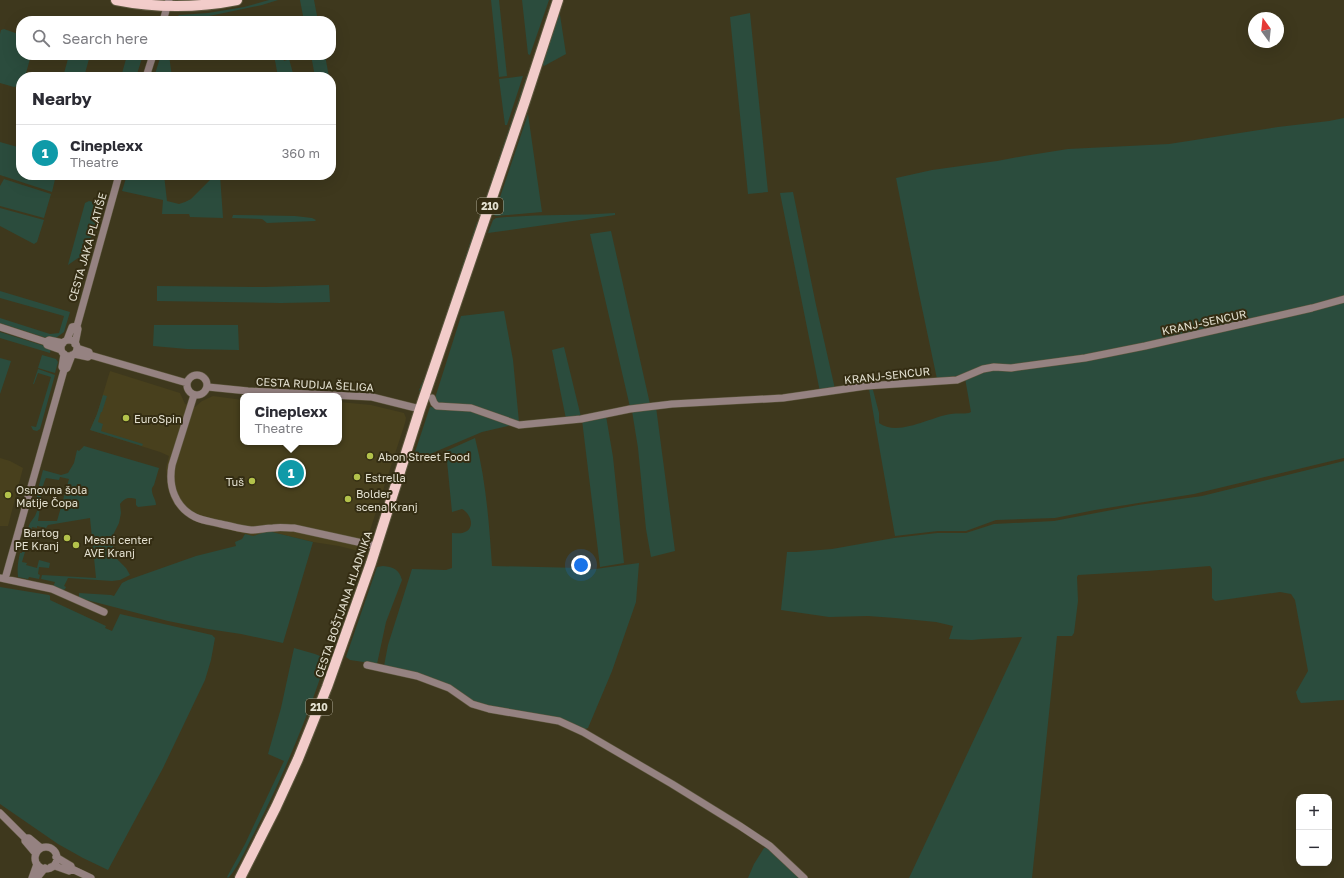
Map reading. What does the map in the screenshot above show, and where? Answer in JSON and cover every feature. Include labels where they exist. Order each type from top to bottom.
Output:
[{"type":"main road","points":[[116,0],[149,5],[168,3],[202,6],[237,0]]},
{"type":"main road","name":"CESTA BOŠTJANA HLADNIKA","points":[[240,878],[276,808],[310,730],[335,666],[558,0]]},
{"type":"street","points":[[164,16],[168,3]]},
{"type":"street","points":[[148,72],[151,60]]},
{"type":"street","name":"CESTA JAKA PLATIŠE","points":[[3,578],[64,370],[67,368],[69,348],[78,329],[76,326],[118,180]]},
{"type":"street","name":"KRANJ-SENCUR","points":[[432,398],[437,406],[471,408],[519,425],[581,419],[630,409],[672,404],[783,398],[866,386],[957,380],[983,369],[1026,366],[1085,358],[1312,308],[1344,299]]},
{"type":"street","points":[[0,327],[46,342],[47,345],[69,348],[88,357],[90,355],[187,383]]},
{"type":"street","points":[[199,375],[206,379],[208,387],[203,394],[194,395],[188,390],[187,383],[191,377],[199,375]]},
{"type":"street","name":"CESTA RUDIJA ŠELIGA","points":[[208,387],[289,393]]},
{"type":"street","points":[[194,395],[172,465],[170,476],[173,495],[187,512],[195,517],[243,529],[251,530],[280,527],[294,528],[376,546]]},
{"type":"street","name":"CESTA RUDIJA ŠELIGA","points":[[342,396],[372,397],[420,409]]},
{"type":"street","points":[[3,578],[52,590],[104,612]]},
{"type":"street","points":[[367,666],[417,676],[450,688],[472,704],[489,709],[559,721],[583,732],[678,788],[770,846],[804,878]]},
{"type":"street","points":[[0,813],[25,838],[25,841],[36,854]]},
{"type":"street","points":[[25,838],[29,838],[41,848]]},
{"type":"street","points":[[32,878],[37,864],[35,859],[36,854],[41,848],[51,848],[56,857],[55,863],[48,867],[37,878]]},
{"type":"street","points":[[56,857],[71,866],[72,869],[91,878]]},
{"type":"street","points":[[37,864],[40,867],[55,866],[69,871],[72,869]]},
{"type":"shaded area","points":[[110,371],[180,393],[185,404],[195,407],[202,401],[213,396],[240,400],[240,445],[342,445],[342,402],[371,405],[404,413],[406,418],[362,555],[359,551],[272,532],[252,536],[203,523],[189,517],[178,509],[172,500],[168,489],[166,468],[169,456],[90,430],[97,414]]},
{"type":"shaded area","name":"Osnovna šola Matije Čopa","points":[[0,458],[10,461],[23,468],[8,526],[0,526]]},
{"type":"green space","points":[[269,0],[278,0],[262,5],[209,16],[178,16],[208,13],[244,7]]},
{"type":"green space","points":[[300,0],[314,0],[317,16],[303,16]]},
{"type":"green space","points":[[491,0],[499,0],[507,76],[499,77]]},
{"type":"green space","points":[[522,0],[549,0],[530,55],[528,54]]},
{"type":"green space","points":[[750,13],[768,192],[748,194],[730,17]]},
{"type":"green space","points":[[558,14],[560,15],[566,54],[544,66],[542,64]]},
{"type":"green space","points":[[4,29],[16,33],[16,60],[30,60],[26,72],[16,72],[16,86],[14,87],[0,83],[1,30]]},
{"type":"green space","points":[[68,60],[89,60],[85,72],[64,72]]},
{"type":"green space","points":[[126,60],[141,60],[138,72],[122,72]]},
{"type":"green space","points":[[159,60],[170,60],[171,72],[156,72]]},
{"type":"green space","points":[[275,60],[289,60],[293,72],[277,72]]},
{"type":"green space","points":[[312,60],[326,60],[328,72],[314,72]]},
{"type":"green space","points":[[527,75],[528,76],[479,218]]},
{"type":"green space","points":[[523,76],[507,125],[505,125],[499,79]]},
{"type":"green space","points":[[528,114],[542,212],[496,216],[494,215]]},
{"type":"green space","points":[[1344,118],[1344,458],[1194,494],[1055,518],[996,520],[966,531],[938,531],[895,536],[869,389],[873,390],[879,413],[879,423],[887,427],[905,427],[943,416],[971,412],[965,378],[962,375],[937,379],[896,178],[932,170],[1068,149],[1169,144]]},
{"type":"green space","points":[[0,142],[16,147],[16,180],[55,180],[52,192],[0,175]]},
{"type":"green space","points":[[4,179],[51,194],[44,218],[0,206],[0,186]]},
{"type":"green space","points":[[125,180],[165,180],[167,201],[179,204],[191,199],[210,180],[220,180],[223,218],[190,217],[189,214],[162,214],[163,200],[122,191]]},
{"type":"green space","points":[[793,192],[835,389],[820,392],[780,193]]},
{"type":"green space","points":[[89,201],[101,204],[85,258],[78,258],[68,265],[85,203]]},
{"type":"green space","points":[[0,208],[44,220],[37,242],[34,244],[0,226]]},
{"type":"green space","points":[[615,213],[615,215],[488,233],[493,220],[496,218]]},
{"type":"green space","points":[[233,215],[295,216],[312,218],[316,220],[267,223],[262,219],[232,218]]},
{"type":"green space","points":[[477,222],[479,223],[434,355],[420,391],[419,390],[427,372]]},
{"type":"green space","points":[[611,231],[650,404],[630,407],[590,234]]},
{"type":"green space","points":[[329,285],[330,302],[281,303],[157,301],[157,286],[264,287]]},
{"type":"green space","points":[[0,291],[70,312],[64,332],[53,340],[0,323],[0,318],[50,334],[59,333],[64,316],[0,298]]},
{"type":"green space","points":[[504,311],[513,360],[519,422],[439,404],[435,398],[461,316]]},
{"type":"green space","points":[[154,325],[238,325],[239,350],[187,349],[153,346]]},
{"type":"green space","points":[[0,332],[51,348],[50,353],[0,338]]},
{"type":"green space","points":[[564,347],[581,417],[566,419],[552,350]]},
{"type":"green space","points":[[42,355],[56,359],[58,362],[55,373],[38,368]]},
{"type":"green space","points":[[0,358],[11,361],[0,394]]},
{"type":"green space","points":[[38,369],[55,375],[40,429],[37,431],[33,430],[31,426],[36,427],[51,377],[38,373],[33,384]]},
{"type":"green space","points":[[103,395],[107,396],[98,422],[103,424],[101,431],[143,444],[142,446],[90,430]]},
{"type":"green space","points":[[430,407],[463,409],[512,425],[482,432],[416,460],[415,452]]},
{"type":"green space","points":[[656,407],[675,551],[651,557],[646,529],[638,448],[632,411]]},
{"type":"green space","points":[[606,416],[613,457],[624,563],[600,567],[582,420]]},
{"type":"green space","points":[[475,438],[484,485],[492,566],[581,568],[581,571],[639,563],[636,602],[612,671],[588,728],[582,730],[548,721],[488,712],[449,690],[384,666],[388,645],[412,569],[446,570],[452,568],[452,533],[464,533],[470,527],[471,520],[465,511],[462,509],[452,512],[446,451]]},
{"type":"green space","points":[[84,446],[159,468],[152,488],[156,505],[138,507],[136,505],[136,499],[131,498],[125,499],[120,504],[121,513],[119,523],[113,535],[113,547],[117,559],[126,568],[130,575],[120,580],[112,581],[68,578],[64,586],[66,587],[62,591],[53,587],[55,582],[41,579],[42,575],[96,578],[90,518],[48,525],[46,528],[37,526],[37,528],[32,527],[30,536],[33,538],[27,537],[26,533],[37,511],[37,493],[43,470],[61,475],[68,473],[74,463],[77,450],[79,451]],"holes":[[[60,477],[69,479],[57,521],[38,521],[41,494],[46,478],[59,480]]]},
{"type":"green space","points":[[1344,461],[1344,700],[1301,703],[1298,699],[1296,692],[1308,671],[1295,600],[1291,594],[1280,592],[1215,601],[1212,598],[1212,569],[1210,566],[1078,575],[1078,601],[1074,633],[1072,636],[1057,636],[1032,878],[909,878],[1022,637],[972,640],[949,639],[953,626],[936,622],[868,616],[829,617],[781,610],[787,552],[832,549],[894,538],[937,533],[966,533],[994,524],[1054,521],[1138,505],[1202,496]]},
{"type":"green space","points":[[268,531],[313,542],[283,643],[168,621],[79,598],[79,593],[114,596],[122,583],[128,580],[196,556],[236,546],[235,542],[242,539],[245,534],[253,536]]},
{"type":"green space","points":[[25,544],[27,545],[22,562],[27,563],[26,565],[37,568],[39,560],[50,563],[49,568],[39,567],[39,579],[18,577],[19,556],[20,553],[22,553],[22,547]]},
{"type":"green space","points":[[383,566],[395,569],[399,573],[402,580],[386,622],[377,664],[350,660],[346,657],[377,567]]},
{"type":"green space","points":[[0,587],[49,595],[50,600],[106,626],[105,628],[112,631],[120,614],[212,635],[215,638],[211,660],[205,680],[163,768],[108,870],[58,844],[0,804]]},
{"type":"green space","points":[[294,648],[315,654],[325,658],[326,660],[302,728],[282,774],[244,854],[228,878],[227,877],[245,844],[284,761],[268,754],[281,708]]},
{"type":"green space","points":[[769,847],[801,878],[748,878],[754,864],[764,848]]},
{"type":"place","name":"EuroSpin","points":[[126,418]]},
{"type":"place","name":"Abon Street Food","points":[[370,456]]},
{"type":"place","name":"Cineplexx","points":[[291,473]]},
{"type":"place","name":"Estrella","points":[[357,477]]},
{"type":"place","name":"Tuš","points":[[252,481]]},
{"type":"place","name":"Osnovna šola Matije Čopa","points":[[8,495]]},
{"type":"place","name":"Bolder scena Kranj","points":[[348,499]]},
{"type":"place","name":"Bartog PE Kranj","points":[[67,538]]},
{"type":"place","name":"Mesni center AVE Kranj","points":[[76,545]]}]
